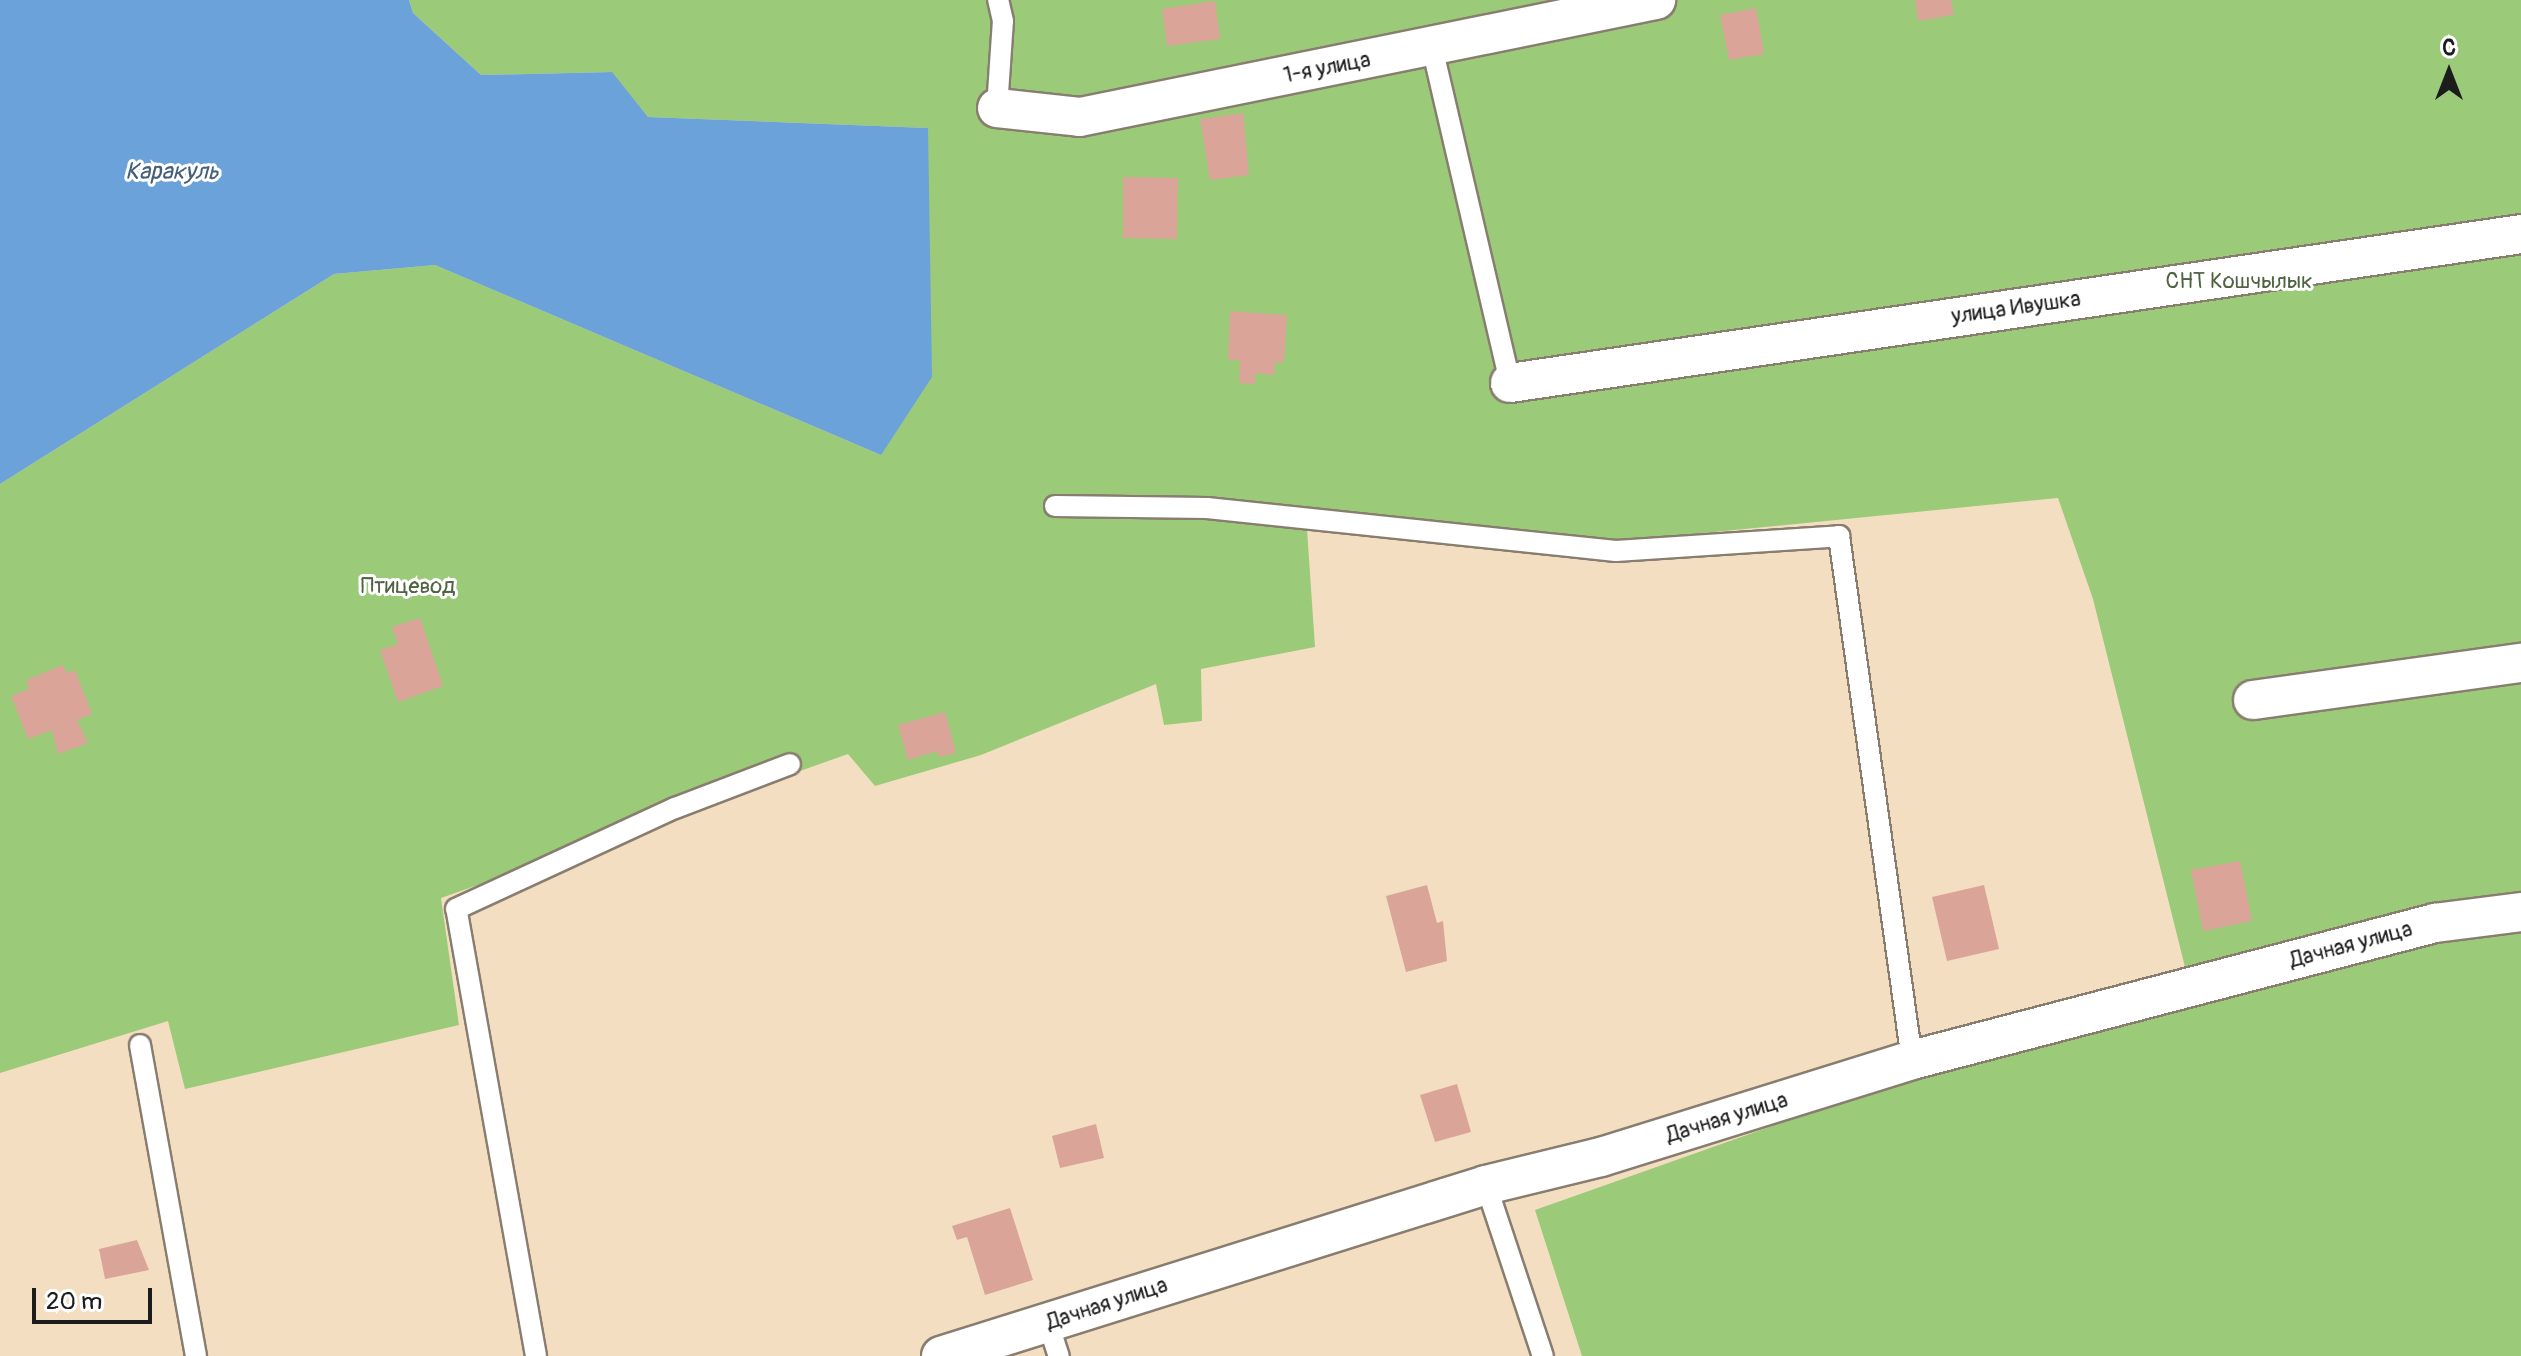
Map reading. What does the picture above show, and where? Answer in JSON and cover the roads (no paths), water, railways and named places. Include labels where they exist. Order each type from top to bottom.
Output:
[{"type":"street","name":"1-я улица","points":[[997,108],[1080,117],[1656,0]]},
{"type":"street","name":"улица Ивушка","points":[[1510,383],[2521,234]]},
{"type":"street","points":[[2253,700],[2521,663]]},
{"type":"street","name":"Дачная улица","points":[[941,1356],[1053,1340],[1486,1185],[1601,1157],[1912,1060],[2435,923],[2521,912]]},
{"type":"lane","points":[[997,108],[1003,21],[998,0]]},
{"type":"lane","points":[[1432,47],[1510,383]]},
{"type":"lane","points":[[1055,506],[1207,508],[1616,551],[1839,536],[1912,1060]]},
{"type":"lane","points":[[536,1356],[456,909],[675,808],[790,764]]},
{"type":"lane","points":[[140,1045],[196,1356]]},
{"type":"lane","points":[[1486,1185],[1543,1356]]},
{"type":"water","name":"Каракуль","points":[[0,0],[409,0],[413,13],[481,75],[612,72],[648,117],[928,128],[932,377],[881,455],[435,265],[334,274],[0,484]]},
{"type":"park label","name":"СНТ Кошчылык","points":[[2239,282]]},
{"type":"park label","name":"Птицевод","points":[[408,587]]}]
